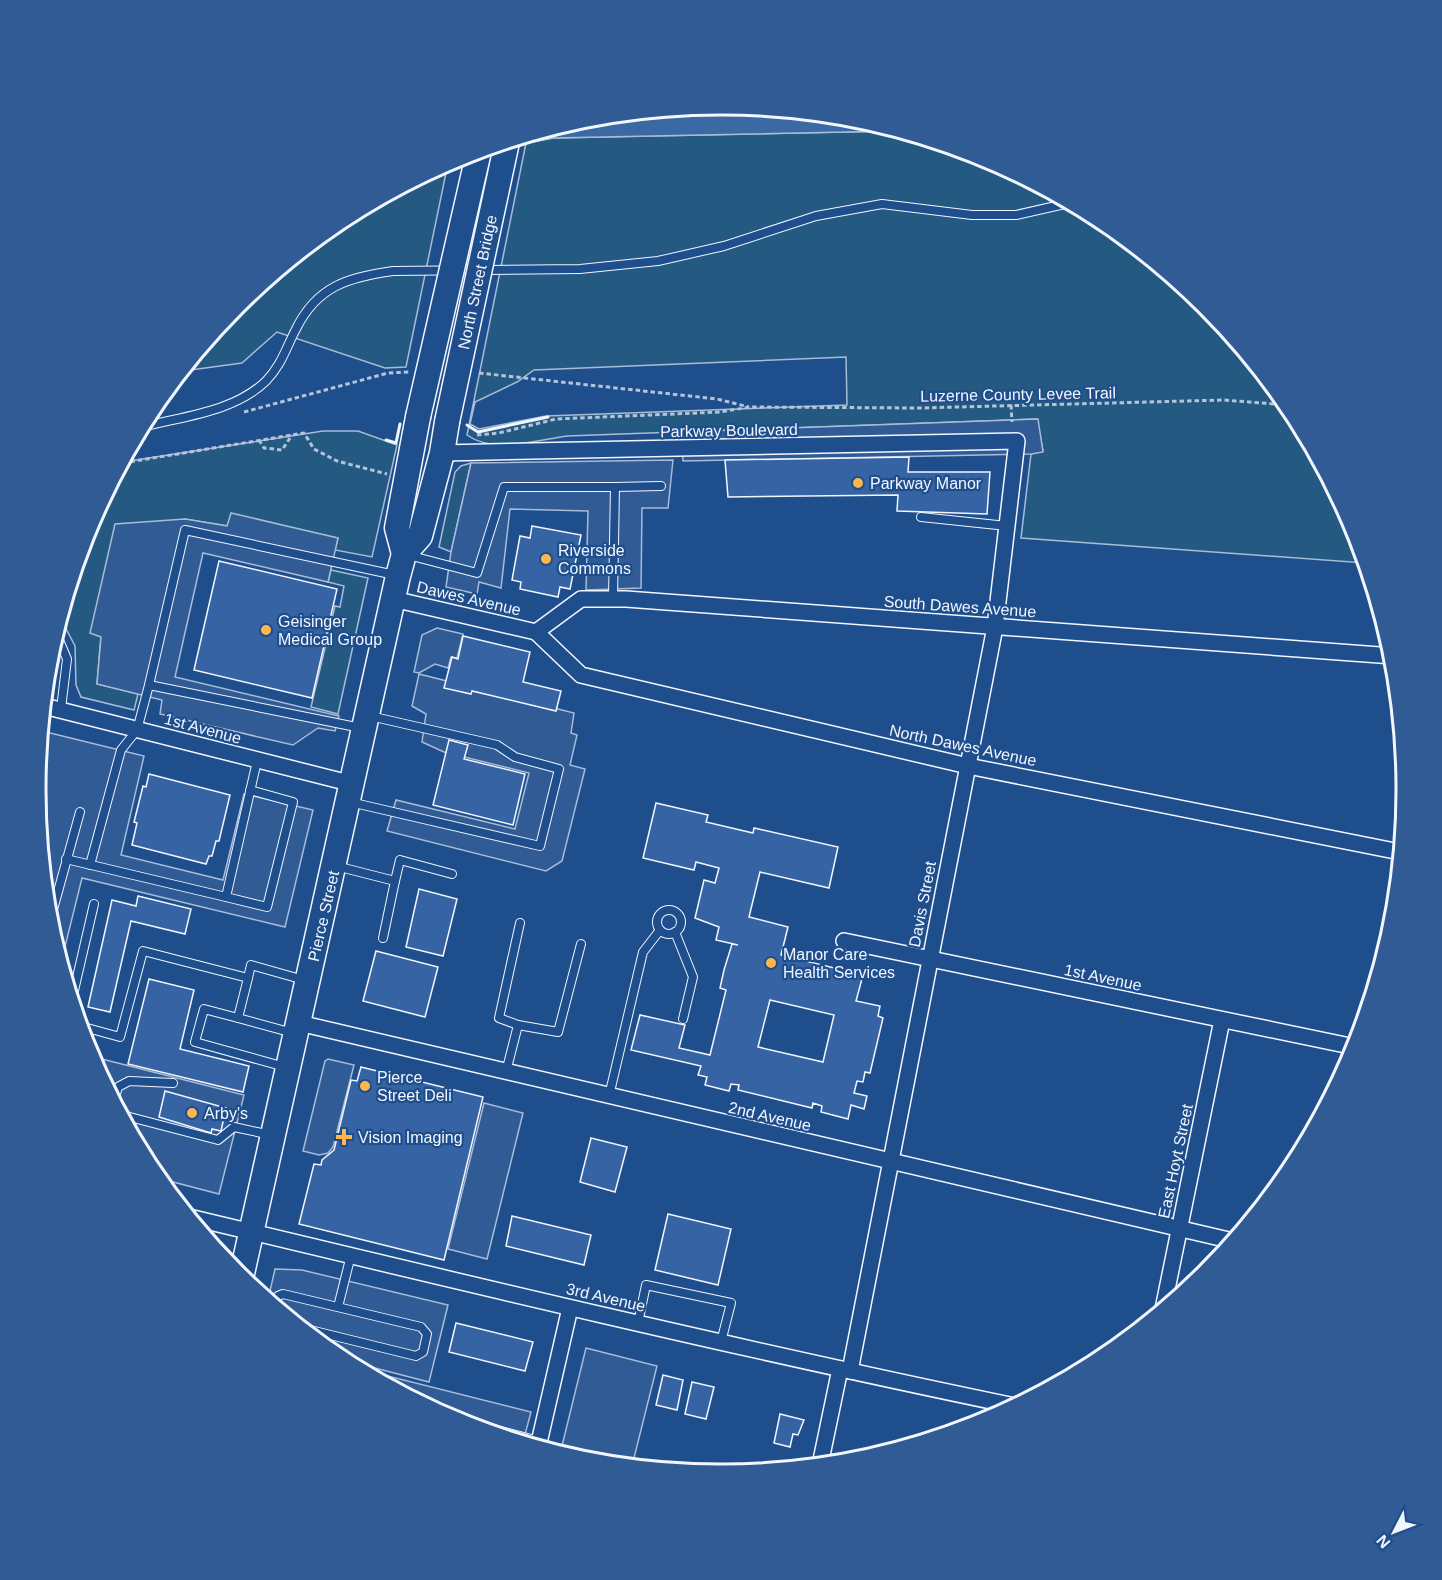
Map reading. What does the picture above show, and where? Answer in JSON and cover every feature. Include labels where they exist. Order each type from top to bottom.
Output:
[{"type":"main road","name":"North Street Bridge","points":[[447,422],[505,151]]},
{"type":"main road","name":"North Street Bridge","points":[[418,417],[477,162]]},
{"type":"main road","name":"Pierce Street","points":[[244,1266],[398,576],[397,528],[418,417]]},
{"type":"main road","name":"Pierce Street","points":[[398,576],[420,536],[442,453],[447,422]]},
{"type":"street","name":"Parkway Boulevard","points":[[442,453],[1017,441]]},
{"type":"street","name":"Davis Street","points":[[822,1457],[845,1370],[892,1163],[929,960],[995,627],[1017,441]]},
{"type":"street","name":"Dawes Avenue","points":[[398,576],[536,632]]},
{"type":"street","name":"South Dawes Avenue","points":[[536,632],[581,599],[613,599],[1382,655]]},
{"type":"street","name":"North Dawes Avenue","points":[[536,632],[581,675],[968,766],[1392,851]]},
{"type":"street","name":"1st Avenue","points":[[52,707],[257,761],[351,793]]},
{"type":"street","name":"1st Avenue","points":[[844,941],[1345,1045]]},
{"type":"street","name":"East Hoyt Street","points":[[1165,1298],[1222,1020]]},
{"type":"street","name":"2nd Avenue","points":[[298,1028],[506,1072],[1224,1239]]},
{"type":"street","name":"3rd Avenue","points":[[202,1220],[570,1308],[1001,1403]]},
{"type":"street","points":[[539,1440],[570,1308]]},
{"type":"lane","points":[[155,424],[230,405],[265,382],[279,366],[296,327],[318,298],[336,284],[363,275],[393,271],[580,269],[658,261],[724,246],[816,216],[882,204],[972,215],[1016,214],[1057,205]]},
{"type":"lane","points":[[90,865],[121,750],[136,730],[150,685],[185,530],[398,576],[477,573],[504,487],[661,486]]},
{"type":"lane","points":[[613,599],[615,487]]},
{"type":"lane","points":[[921,517],[1007,526]]},
{"type":"lane","points":[[61,709],[67,659],[62,646]]},
{"type":"lane","points":[[150,685],[497,745],[515,757],[559,769],[540,846],[351,793]]},
{"type":"lane","points":[[226,897],[257,761]]},
{"type":"lane","points":[[66,859],[267,907],[293,802],[250,790]]},
{"type":"lane","points":[[55,899],[80,812]]},
{"type":"lane","points":[[383,938],[400,860],[452,873]]},
{"type":"lane","points":[[334,866],[395,881]]},
{"type":"lane","points":[[75,985],[94,904]]},
{"type":"lane","points":[[609,1096],[643,952],[660,930],[658,917],[670,910],[678,913],[681,920],[675,932],[693,977],[683,1019]]},
{"type":"lane","points":[[520,923],[499,1018],[518,1025],[558,1032],[581,944]]},
{"type":"lane","points":[[660,930],[666,933],[675,932]]},
{"type":"lane","points":[[91,1029],[120,1037],[143,951],[248,978]]},
{"type":"lane","points":[[238,1018],[251,965],[308,982]]},
{"type":"lane","points":[[289,1068],[195,1041],[204,1009],[238,1018],[298,1028]]},
{"type":"lane","points":[[506,1072],[518,1025]]},
{"type":"lane","points":[[117,1090],[118,1087],[129,1081],[173,1083]]},
{"type":"lane","points":[[132,1118],[218,1140],[234,1127],[273,1136]]},
{"type":"lane","points":[[338,1307],[351,1255]]},
{"type":"lane","points":[[638,1323],[646,1285],[731,1303],[721,1342]]},
{"type":"lane","points":[[277,1298],[283,1294],[338,1307],[421,1327],[427,1334],[423,1352],[416,1356],[320,1333]]},
{"type":"path","points":[[239,413],[388,373]]},
{"type":"path","name":"Luzerne County Levee Trail","points":[[496,374],[717,399],[750,407]]},
{"type":"path","name":"Luzerne County Levee Trail","points":[[466,436],[499,433],[556,419],[720,412],[750,407],[920,408],[1224,400],[1274,404]]},
{"type":"path","points":[[1011,405],[1012,422]]},
{"type":"path","points":[[132,461],[304,433],[314,449],[337,461],[388,474]]},
{"type":"path","points":[[258,440],[264,448],[282,450],[292,435]]},
{"type":"shaded area","points":[[721,115],[809,121],[868,132],[553,138],[534,142],[589,128],[633,121]]},
{"type":"shaded area","points":[[868,132],[938,151],[1019,185],[1096,229],[1132,255],[1198,313],[1228,345],[1282,415],[1305,453],[1326,492],[1356,562],[1021,538],[1031,454],[1043,451],[1037,419],[567,436],[502,445],[478,441],[467,435],[526,144],[553,138]],"holes":[[[846,357],[847,405],[546,416],[479,429],[470,424],[475,402],[517,382],[534,370]]]},
{"type":"shaded area","points":[[446,175],[406,367],[385,368],[277,332],[242,363],[194,370],[244,313],[310,255],[346,229],[384,206]]},
{"type":"shaded area","points":[[1038,419],[1043,452],[1031,454],[683,461],[681,432]]},
{"type":"shaded area","points":[[323,431],[358,431],[397,445],[372,557],[335,550],[338,538],[231,514],[228,526],[185,519],[101,636],[97,684],[138,694],[134,710],[81,697],[76,685],[75,646],[66,628],[82,573],[98,532],[133,460]]},
{"type":"shaded area","points":[[673,460],[668,508],[642,508],[641,588],[586,590],[588,511],[510,509],[501,588],[479,582],[477,594],[446,587],[451,552],[471,463]]},
{"type":"shaded area","points":[[471,463],[451,552],[439,547],[455,472],[461,466]]},
{"type":"shaded area","points":[[231,513],[338,538],[328,582],[203,553],[175,677],[339,716],[335,731],[318,728],[293,745],[160,714],[162,700],[97,684],[101,637],[90,633],[115,524],[185,519],[227,526]]},
{"type":"shaded area","points":[[331,570],[368,578],[338,714],[311,707],[335,606],[340,607],[344,586],[328,582]]},
{"type":"shaded area","points":[[437,628],[463,634],[457,658],[451,657],[448,668],[435,664],[419,673],[414,672],[422,635]]},
{"type":"shaded area","points":[[419,674],[574,713],[571,733],[577,735],[570,765],[585,769],[562,861],[546,871],[387,831],[396,800],[515,829],[529,773],[444,752],[422,742],[426,714],[412,706]]},
{"type":"shaded area","points":[[49,733],[144,756],[121,855],[223,880],[244,794],[313,810],[285,927],[82,878],[65,947],[52,878],[48,834],[46,790]]},
{"type":"shaded area","points":[[103,1059],[244,1095],[219,1194],[172,1182],[137,1127]]},
{"type":"shaded area","points":[[328,1059],[354,1065],[333,1147],[328,1153],[319,1155],[303,1151],[325,1061]]},
{"type":"shaded area","points":[[484,1103],[523,1113],[487,1259],[448,1249]]},
{"type":"shaded area","points":[[275,1269],[302,1270],[448,1305],[429,1382],[374,1368],[310,1325],[270,1291]]},
{"type":"shaded area","points":[[586,1348],[657,1366],[634,1459],[562,1446]]},
{"type":"shaded area","points":[[388,1376],[531,1412],[525,1435],[463,1413]]},
{"type":"building","name":"Parkway Manor","points":[[909,457],[908,472],[990,472],[987,514],[897,511],[898,495],[728,497],[725,460]]},
{"type":"building","name":"Riverside Commons","points":[[532,526],[581,535],[570,589],[560,587],[558,597],[520,589],[521,582],[512,580],[520,536],[530,538]]},
{"type":"building","name":"Geisinger Medical Group","points":[[219,561],[337,589],[312,698],[194,670]]},
{"type":"building","points":[[463,636],[530,652],[523,682],[561,691],[556,711],[472,691],[471,694],[444,688],[452,657],[458,659]]},
{"type":"building","points":[[449,740],[468,745],[464,759],[525,774],[513,825],[433,805]]},
{"type":"building","points":[[149,774],[230,795],[219,841],[216,841],[212,856],[209,856],[206,864],[132,845],[137,823],[134,822],[143,786],[146,787]]},
{"type":"building","name":"Manor Care Health Services","points":[[656,803],[708,815],[706,822],[753,833],[754,828],[838,847],[829,888],[760,872],[749,917],[788,927],[781,955],[863,975],[856,1001],[880,1006],[878,1016],[883,1018],[870,1073],[865,1072],[863,1082],[857,1081],[854,1093],[867,1096],[864,1109],[851,1105],[848,1119],[821,1112],[822,1106],[813,1103],[812,1108],[738,1090],[739,1085],[731,1084],[729,1091],[705,1085],[707,1077],[698,1075],[701,1066],[631,1050],[640,1015],[685,1025],[679,1048],[710,1055],[726,990],[720,988],[724,970],[732,944],[738,945],[716,940],[719,927],[695,918],[704,880],[715,883],[719,868],[696,862],[694,870],[643,858]],"holes":[[[770,1000],[834,1015],[823,1062],[758,1047]]]},
{"type":"building","points":[[419,889],[457,899],[443,956],[406,947]]},
{"type":"building","points":[[138,896],[191,909],[185,934],[131,921],[110,1012],[88,1007],[112,900],[136,906]]},
{"type":"building","points":[[376,951],[438,967],[425,1017],[363,1001]]},
{"type":"building","points":[[149,979],[194,990],[180,1049],[249,1066],[243,1092],[128,1064]]},
{"type":"building","points":[[361,1067],[483,1097],[444,1260],[299,1224],[314,1164],[321,1165],[322,1160],[334,1150],[351,1080],[357,1081]]},
{"type":"building","name":"Arby's","points":[[165,1091],[226,1108],[221,1131],[212,1129],[211,1133],[159,1117]]},
{"type":"building","points":[[591,1138],[627,1147],[615,1192],[580,1182]]},
{"type":"building","points":[[668,1214],[731,1229],[718,1285],[655,1270]]},
{"type":"building","points":[[512,1216],[591,1235],[584,1265],[506,1246]]},
{"type":"building","points":[[456,1323],[533,1342],[525,1371],[449,1352]]},
{"type":"building","points":[[663,1375],[683,1380],[677,1410],[656,1405]]},
{"type":"building","points":[[692,1382],[714,1387],[706,1419],[685,1414]]},
{"type":"building","points":[[780,1414],[804,1420],[798,1435],[793,1434],[790,1447],[774,1443]]},
{"type":"wall","points":[[467,425],[478,432],[548,417]]},
{"type":"wall","points":[[386,440],[396,443],[400,424]]},
{"type":"place","name":"Parkway Manor","points":[[858,483]]},
{"type":"place","name":"Riverside Commons","points":[[546,559]]},
{"type":"place","name":"Geisinger Medical Group","points":[[266,630]]},
{"type":"place","name":"Manor Care Health Services","points":[[771,963]]},
{"type":"place","name":"Pierce Street Deli","points":[[365,1086]]},
{"type":"place","name":"Arby's","points":[[192,1113]]},
{"type":"place","name":"Vision Imaging","points":[[344,1137]]}]
